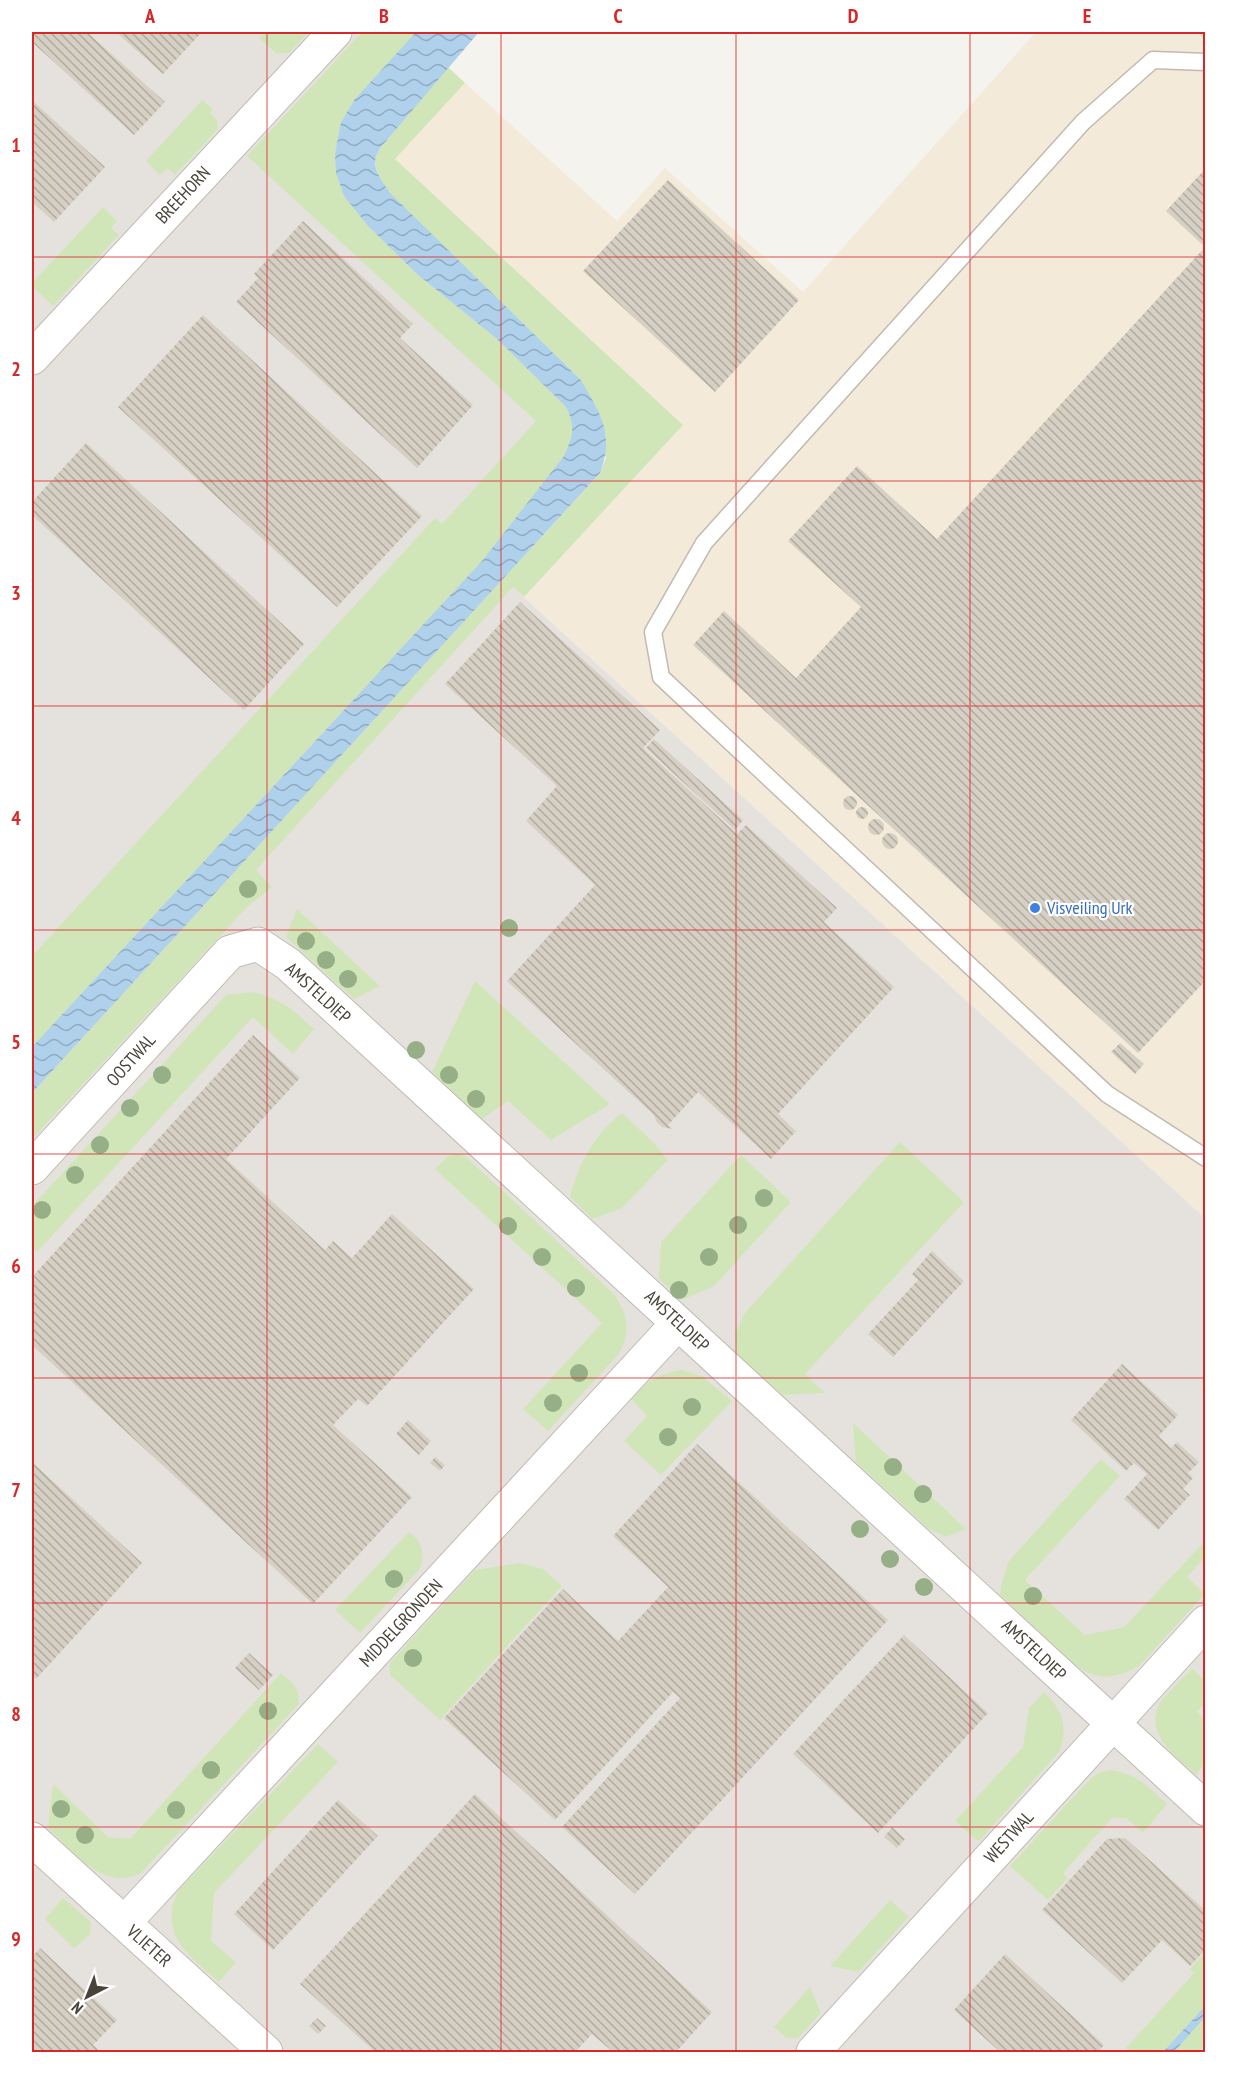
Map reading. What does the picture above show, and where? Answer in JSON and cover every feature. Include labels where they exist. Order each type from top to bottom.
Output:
[{"type":"street","name":"BREEHORN","points":[[32,358],[334,32]]},
{"type":"street","name":"AMSTELDIEP","points":[[230,952],[258,944],[288,963],[1206,1809]]},
{"type":"street","name":"OOSTWAL","points":[[32,1168],[230,952]]},
{"type":"street","name":"MIDDELGRONDEN","points":[[124,1923],[678,1323]]},
{"type":"street","name":"WESTWAL","points":[[813,2052],[1206,1622]]},
{"type":"street","name":"VLIETER","points":[[32,1839],[266,2052]]},
{"type":"lane","points":[[1206,62],[1153,60],[1083,122],[704,543],[653,632],[661,677],[1107,1094],[1206,1158]]},
{"type":"shaded area","points":[[32,32],[448,32],[355,184],[599,433],[504,579],[1205,1218],[1205,2052],[32,2052]]},
{"type":"shaded area","name":"Visveiling Urk","points":[[1036,32],[1205,32],[1205,1218],[524,597],[683,425],[395,159],[465,83],[617,221],[665,168],[803,292]]},
{"type":"green space","points":[[265,32],[309,32],[289,53],[276,53],[259,38]]},
{"type":"green space","points":[[362,32],[416,32],[355,99],[341,122],[335,154],[344,196],[368,226],[417,274],[497,339],[566,407],[572,426],[570,442],[565,456],[482,561],[32,1047],[32,956],[435,518],[442,524],[536,421],[247,156]]},
{"type":"green space","points":[[448,67],[465,83],[395,159],[683,425],[524,597],[513,587],[256,870],[272,887],[247,907],[32,1139],[32,1093],[600,473],[606,458],[580,379],[389,193],[376,170],[375,159],[381,147]]},
{"type":"green space","points":[[202,100],[213,109],[210,113],[217,120],[218,129],[175,175],[167,168],[160,175],[146,161]]},
{"type":"green space","points":[[103,207],[117,221],[111,228],[119,235],[53,306],[32,286],[32,283]]},
{"type":"green space","points":[[297,909],[380,986],[354,999],[286,937]]},
{"type":"green space","points":[[475,981],[610,1104],[551,1140],[508,1101],[482,1119],[432,1072]]},
{"type":"green space","points":[[252,992],[286,1006],[314,1029],[293,1054],[253,1017],[37,1252],[32,1247],[32,1206],[226,995]]},
{"type":"green space","points":[[622,1113],[654,1143],[668,1160],[622,1208],[593,1219],[570,1197],[573,1185],[589,1150],[612,1121]]},
{"type":"green space","points":[[900,1142],[964,1202],[805,1374],[825,1393],[783,1395],[737,1354],[735,1334],[744,1314]]},
{"type":"green space","points":[[455,1154],[465,1156],[613,1293],[625,1316],[625,1339],[618,1355],[548,1431],[523,1409],[602,1323],[435,1169],[447,1157]]},
{"type":"green space","points":[[741,1155],[791,1202],[714,1286],[682,1300],[659,1279],[661,1242]]},
{"type":"green space","points":[[682,1370],[702,1376],[732,1401],[661,1475],[624,1441],[647,1416],[630,1398],[653,1379]]},
{"type":"green space","points":[[853,1423],[966,1529],[946,1537],[929,1529],[856,1462]]},
{"type":"green space","points":[[1101,1459],[1120,1476],[1025,1580],[1085,1635],[1124,1627],[1206,1540],[1205,1557],[1187,1577],[1205,1594],[1140,1665],[1125,1673],[1109,1676],[1093,1675],[1078,1667],[1000,1595],[1008,1562]]},
{"type":"green space","points":[[409,1532],[422,1549],[419,1570],[360,1633],[335,1610]]},
{"type":"green space","points":[[520,1563],[543,1569],[562,1586],[440,1720],[390,1675],[390,1663],[475,1570]]},
{"type":"green space","points":[[1192,1669],[1206,1681],[1205,1703],[1197,1712],[1205,1720],[1205,1763],[1196,1775],[1163,1742],[1155,1722],[1156,1711],[1162,1700]]},
{"type":"green space","points":[[281,1673],[295,1686],[299,1704],[141,1873],[127,1878],[114,1878],[102,1874],[79,1858],[48,1828],[53,1784],[108,1837],[130,1839]]},
{"type":"green space","points":[[1044,1692],[1060,1712],[1062,1719],[1064,1733],[1060,1751],[980,1840],[976,1840],[955,1821],[1023,1747],[1029,1708]]},
{"type":"green space","points":[[318,1744],[338,1762],[214,1893],[211,1941],[236,1962],[219,1982],[185,1951],[179,1942],[172,1921],[174,1900],[178,1891]]},
{"type":"green space","points":[[1109,1770],[1134,1777],[1167,1804],[1143,1833],[1126,1818],[1112,1818],[1063,1873],[1068,1878],[1048,1900],[1010,1866],[1089,1780],[1098,1773]]},
{"type":"green space","points":[[63,1898],[91,1922],[90,1934],[74,1949],[45,1919]]},
{"type":"green space","points":[[890,1900],[909,1917],[858,1972],[830,1966]]},
{"type":"green space","points":[[1205,1952],[1205,2006],[1163,2052],[1129,2052],[1126,2048],[1194,1973],[1190,1969]]},
{"type":"green space","points":[[810,1987],[821,2013],[798,2038],[786,2038],[774,2027]]},
{"type":"green space","points":[[1205,2017],[1205,2044],[1198,2052],[1174,2052]]},
{"type":"water","points":[[416,32],[479,32],[381,147],[375,159],[376,170],[390,193],[580,379],[594,402],[606,435],[600,473],[32,1093],[32,1047],[482,561],[564,456],[570,442],[572,426],[566,407],[497,339],[417,274],[368,226],[344,196],[336,173],[335,154],[341,122],[355,99]]},
{"type":"water","points":[[1205,2006],[1205,2017],[1174,2052],[1163,2052]]},
{"type":"building","points":[[32,32],[87,32],[165,102],[134,135],[32,42]]},
{"type":"building","points":[[116,32],[202,32],[163,74]]},
{"type":"building","points":[[32,100],[105,167],[54,222],[32,202]]},
{"type":"building","points":[[1206,168],[1206,980],[1138,1053],[693,645],[724,611],[796,678],[861,607],[788,541],[857,466],[937,539],[1205,247],[1166,211]]},
{"type":"building","points":[[668,180],[799,300],[715,392],[583,271]]},
{"type":"building","points":[[303,221],[413,324],[400,338],[473,405],[417,468],[236,302],[258,278],[254,274]]},
{"type":"building","points":[[203,315],[422,516],[337,607],[118,407]]},
{"type":"building","points":[[86,443],[304,644],[244,710],[32,515],[32,502]]},
{"type":"building","points":[[520,602],[660,730],[643,748],[737,834],[746,825],[837,908],[824,922],[894,987],[778,1114],[796,1131],[771,1159],[698,1092],[668,1125],[673,1129],[662,1127],[654,1115],[507,981],[595,885],[526,821],[557,786],[445,684]]},
{"type":"building","points":[[654,739],[743,820],[735,830],[646,748]]},
{"type":"building","points":[[850,796],[855,798],[857,803],[855,808],[850,810],[845,808],[843,803],[845,798]]},
{"type":"building","points":[[864,807],[867,808],[867,818],[860,819],[857,818],[856,811],[857,808]]},
{"type":"building","points":[[873,819],[879,819],[884,827],[882,833],[873,835],[868,830],[868,824]]},
{"type":"building","points":[[887,833],[893,833],[898,841],[896,847],[887,849],[882,844],[882,838]]},
{"type":"building","points":[[253,1035],[300,1078],[226,1159],[325,1250],[333,1241],[352,1258],[392,1214],[474,1289],[367,1406],[358,1399],[333,1425],[412,1497],[313,1604],[32,1345],[32,1277]]},
{"type":"building","points":[[1120,1043],[1144,1064],[1135,1074],[1111,1052]]},
{"type":"building","points":[[932,1251],[964,1281],[893,1357],[868,1334],[918,1280],[912,1274]]},
{"type":"building","points":[[1122,1364],[1178,1415],[1159,1436],[1171,1448],[1177,1442],[1199,1462],[1188,1473],[1193,1478],[1183,1489],[1190,1495],[1158,1530],[1124,1499],[1147,1474],[1134,1463],[1126,1471],[1071,1420]]},
{"type":"building","points":[[408,1420],[431,1441],[419,1455],[396,1434]]},
{"type":"building","points":[[697,1444],[888,1620],[635,1894],[562,1827],[680,1698],[673,1692],[555,1820],[444,1718],[563,1589],[618,1641],[668,1587],[613,1536]]},
{"type":"building","points":[[435,1457],[445,1465],[440,1471],[430,1463]]},
{"type":"building","points":[[32,1462],[142,1563],[36,1679],[32,1675]]},
{"type":"building","points":[[904,1635],[988,1713],[878,1833],[793,1754]]},
{"type":"building","points":[[249,1653],[273,1675],[259,1690],[235,1668]]},
{"type":"building","points":[[475,1794],[712,2012],[676,2052],[613,2052],[592,2034],[575,2052],[375,2052],[300,1984]]},
{"type":"building","points":[[338,1800],[378,1836],[273,1950],[234,1914]]},
{"type":"building","points":[[892,1827],[905,1839],[897,1848],[884,1837]]},
{"type":"building","points":[[1125,1838],[1206,1911],[1206,1949],[1190,1966],[1162,1940],[1122,1983],[1042,1910],[1107,1839]]},
{"type":"building","points":[[40,1948],[117,2020],[93,2045],[101,2052],[32,2052],[32,1957]]},
{"type":"building","points":[[1005,1954],[1104,2045],[1098,2052],[1000,2052],[954,2010]]},
{"type":"building","points":[[317,2018],[326,2026],[318,2034],[309,2026]]},
{"type":"place","name":"Visveiling Urk","points":[[1035,908]]}]
